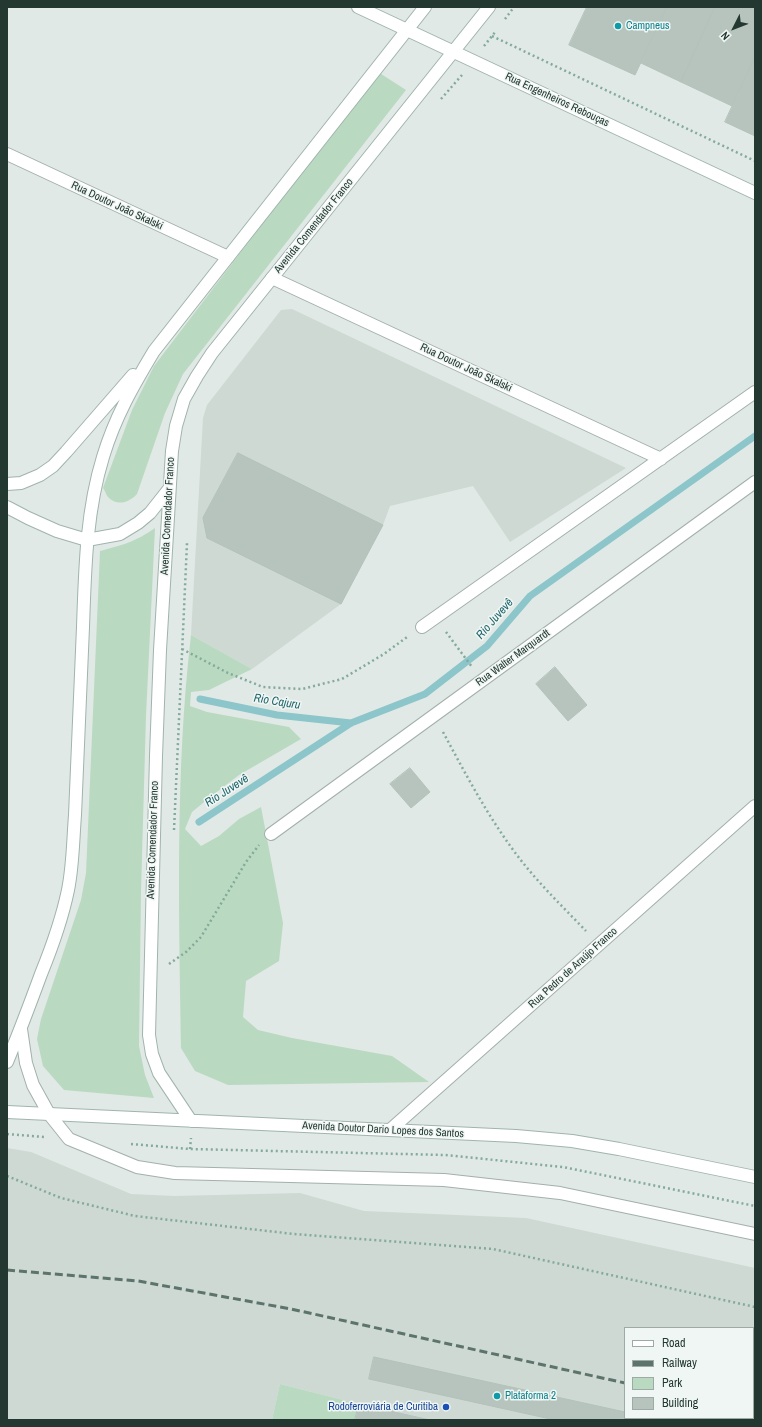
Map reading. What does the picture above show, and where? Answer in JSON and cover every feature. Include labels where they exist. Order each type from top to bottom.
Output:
[{"type":"main road","name":"Rua Engenheiros Rebouças","points":[[358,7],[755,193]]},
{"type":"main road","points":[[7,484],[21,483],[40,475],[53,466],[66,452],[154,351],[425,7]]},
{"type":"main road","name":"Avenida Comendador Franco","points":[[191,1121],[159,1073],[152,1054],[149,1035],[148,1009],[155,764],[169,489],[172,451],[176,426],[184,399],[212,353],[490,7]]},
{"type":"main road","name":"Rua Doutor João Skalski","points":[[7,154],[228,257]]},
{"type":"main road","name":"Rua Doutor João Skalski","points":[[272,278],[661,459]]},
{"type":"main road","points":[[7,1062],[21,1029],[52,945],[62,915],[68,889],[75,815],[86,540],[94,492],[113,426],[126,399],[154,351]]},
{"type":"main road","points":[[422,627],[755,392]]},
{"type":"main road","name":"Rua Walter Marquardt","points":[[271,834],[755,482]]},
{"type":"main road","points":[[7,507],[50,528],[86,540],[120,534],[138,523],[150,513],[169,489]]},
{"type":"main road","name":"Rua Pedro de Araújo Franco","points":[[390,1130],[755,806]]},
{"type":"main road","points":[[21,1029],[26,1063],[33,1085],[49,1114],[69,1139],[137,1167],[175,1173],[444,1180],[560,1193],[755,1234]]},
{"type":"main road","name":"Avenida Doutor Dario Lopes dos Santos","points":[[7,1112],[516,1136],[572,1142],[665,1157],[755,1177]]},
{"type":"path","points":[[492,36],[755,162]]},
{"type":"path","points":[[174,830],[187,541]]},
{"type":"path","points":[[182,649],[228,673],[263,687],[302,689],[342,679],[384,654],[422,627]]},
{"type":"path","points":[[451,639],[468,662]]},
{"type":"path","points":[[434,716],[486,810],[511,848],[537,879],[599,944]]},
{"type":"path","points":[[168,964],[186,952],[201,937],[246,862],[258,846],[271,834]]},
{"type":"path","points":[[168,972],[169,956]]},
{"type":"path","points":[[7,1134],[42,1137]]},
{"type":"path","points":[[7,1176],[61,1198],[135,1216],[294,1234],[493,1249],[755,1306]]},
{"type":"shaded area","points":[[292,309],[626,468],[510,542],[473,486],[390,506],[383,525],[341,604],[252,669],[191,635],[203,418],[207,405],[281,310]]},
{"type":"shaded area","points":[[7,1148],[31,1152],[131,1194],[174,1196],[300,1193],[364,1211],[526,1218],[755,1268],[755,1420],[430,1420],[280,1384],[272,1420],[7,1420]]},
{"type":"green space","points":[[378,72],[406,90],[183,374],[165,413],[137,494],[127,501],[119,503],[115,502],[107,496],[103,488],[132,410],[154,366]]},
{"type":"green space","points":[[155,528],[146,716],[141,891],[139,1046],[145,1075],[154,1098],[64,1090],[43,1066],[37,1039],[41,1019],[81,900],[86,873],[100,551],[141,537]]},
{"type":"green space","points":[[191,635],[252,669],[209,690],[191,692],[190,706],[207,712],[289,727],[301,739],[239,775],[209,798],[192,812],[185,829],[201,846],[219,836],[239,819],[261,807],[283,923],[279,961],[246,981],[243,1017],[258,1030],[292,1038],[392,1056],[429,1082],[228,1085],[195,1071],[181,1048],[179,893],[180,789],[182,738]]},
{"type":"green space","points":[[280,1384],[359,1404],[355,1420],[272,1420]]},
{"type":"building","name":"Campneus","points":[[587,7],[667,7],[635,75],[569,45]]},
{"type":"building","points":[[667,7],[715,7],[681,82],[641,63]]},
{"type":"building","points":[[715,7],[755,7],[755,57],[732,106],[681,82]]},
{"type":"building","points":[[755,57],[755,136],[725,122]]},
{"type":"building","points":[[238,453],[383,525],[341,604],[207,538],[203,518]]},
{"type":"building","points":[[555,667],[587,705],[568,721],[536,684]]},
{"type":"building","points":[[410,768],[430,792],[411,808],[390,784]]},
{"type":"building","name":"Plataforma 2","points":[[374,1357],[624,1412],[624,1419],[662,1420],[555,1420],[369,1379]]},
{"type":"building","points":[[359,1404],[430,1420],[355,1420]]},
{"type":"waterway","name":"Rio Juvevê","points":[[199,822],[351,723],[425,694],[487,646],[530,596],[755,436]]},
{"type":"waterway","name":"Rio Cajuru","points":[[200,699],[277,715],[351,723]]},
{"type":"railway","points":[[7,1270],[138,1281],[291,1309],[624,1383]]},
{"type":"place","name":"Campneus","points":[[618,26]]},
{"type":"place","name":"Plataforma 2","points":[[497,1396]]},
{"type":"place","name":"Rodoferroviária de Curitiba","points":[[446,1407]]}]
